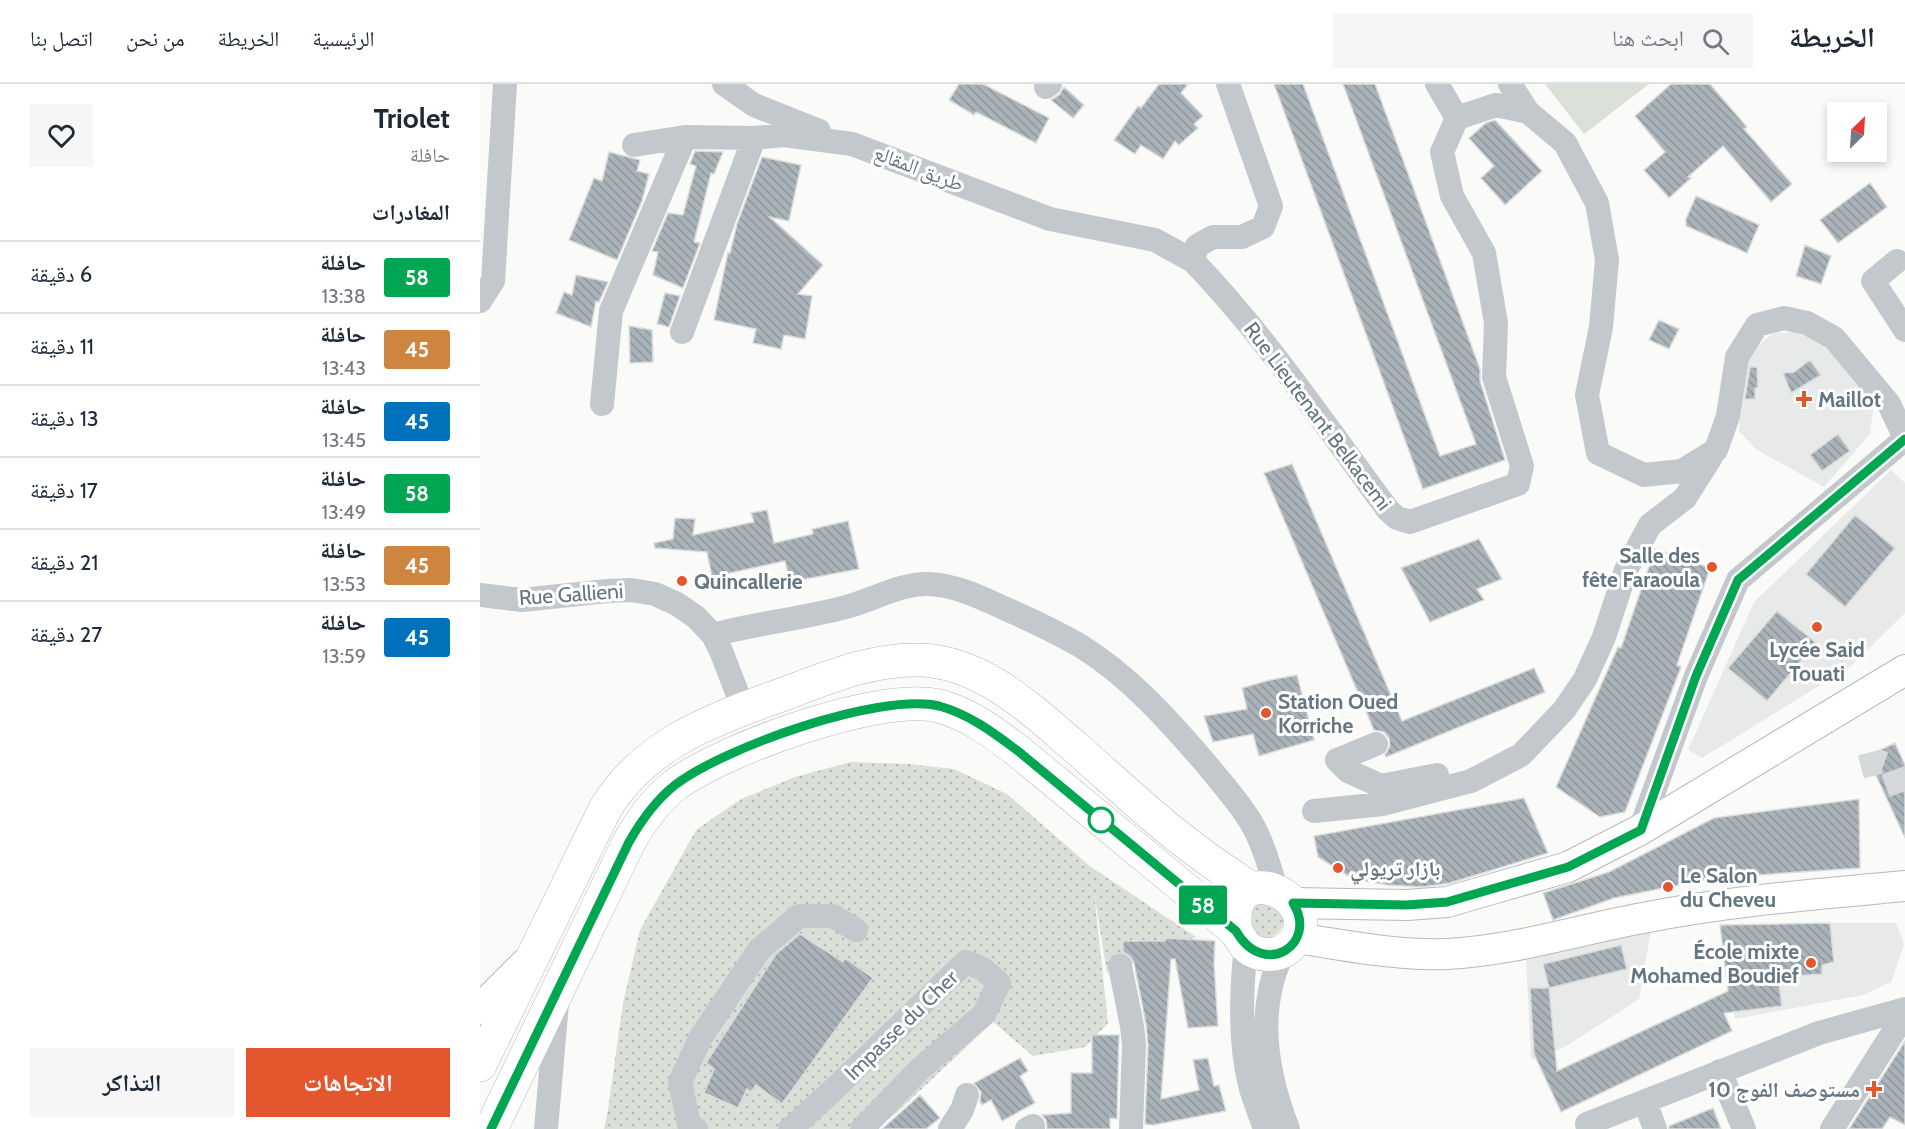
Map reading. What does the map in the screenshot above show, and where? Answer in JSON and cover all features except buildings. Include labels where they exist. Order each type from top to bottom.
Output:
[{"type":"highway","points":[[480,1065],[605,809],[627,777],[673,742],[743,708],[854,669],[888,662],[923,660],[966,670],[1022,701],[1171,831],[1215,864],[1274,895],[1300,920],[1290,945],[1274,955],[1264,954],[1241,938],[999,737],[960,714],[938,706],[920,704],[879,707],[854,713],[779,735],[712,762],[675,786],[649,812],[629,842],[490,1129]]},
{"type":"highway","points":[[1241,938],[1236,907],[1242,896],[1274,895]]},
{"type":"main road","points":[[1274,895],[1407,905],[1447,902],[1568,867],[1641,830],[1905,670]]},
{"type":"main road","points":[[1290,945],[1443,954],[1477,952],[1520,945],[1652,916],[1787,897],[1905,885]]},
{"type":"main road","points":[[480,1010],[534,954]]},
{"type":"street","points":[[480,301],[493,281],[505,84]]},
{"type":"street","points":[[724,84],[754,105],[852,144]]},
{"type":"street","points":[[1193,261],[1197,246],[1213,237],[1242,237],[1263,227],[1270,206],[1228,84]]},
{"type":"street","points":[[1437,84],[1457,118],[1497,105],[1528,112]]},
{"type":"street","points":[[1510,84],[1528,112],[1565,142],[1597,203],[1607,260],[1601,327],[1587,395],[1598,453],[1644,475],[1682,471],[1716,450]]},
{"type":"street","name":"Rue Lieutenant Belkacemi","points":[[1193,261],[1220,289],[1273,354],[1388,510],[1397,518],[1410,522],[1518,484],[1522,466],[1494,377],[1496,323],[1484,253],[1452,196],[1442,152],[1457,118]]},
{"type":"street","name":"طريق المقالع","points":[[634,145],[685,137],[754,138],[784,135],[852,144],[1050,219],[1155,240],[1193,261]]},
{"type":"street","points":[[602,404],[612,311],[685,137]]},
{"type":"street","points":[[681,332],[754,138]]},
{"type":"street","points":[[1897,261],[1873,280],[1905,330]]},
{"type":"street","points":[[1314,811],[1383,804],[1471,781],[1521,755],[1564,710],[1585,678],[1599,648],[1626,570],[1650,525],[1685,498],[1716,450],[1728,416],[1737,357],[1757,325],[1784,318],[1807,323],[1834,338],[1889,404],[1905,438],[1738,580],[1696,676],[1641,830]]},
{"type":"street","points":[[713,635],[845,608],[903,587],[927,584],[951,587],[980,597],[1028,619],[1080,646],[1126,679],[1172,723],[1235,798],[1251,822],[1266,854],[1274,895]]},
{"type":"street","name":"Rue Gallieni","points":[[480,595],[522,600],[608,591],[631,590],[655,594],[677,604],[713,635],[743,708]]},
{"type":"street","points":[[1376,744],[1337,760],[1348,771],[1381,786],[1430,776],[1487,773]]},
{"type":"street","points":[[696,1129],[689,1124],[680,1082],[701,1037],[759,950],[799,916],[833,916],[856,930]]},
{"type":"street","points":[[1241,938],[1243,1036],[1250,1084],[1265,1129]]},
{"type":"street","points":[[1288,1129],[1274,1089],[1265,1022],[1270,990],[1290,945]]},
{"type":"street","name":"Impasse du Cher","points":[[790,1129],[823,1101],[966,962],[983,969],[999,983],[984,1014],[920,1069],[862,1129]]},
{"type":"street","points":[[1120,966],[1134,1045],[1131,1129]]},
{"type":"street","points":[[546,1129],[558,988]]},
{"type":"street","points":[[1587,1124],[1819,1033],[1905,1009]]},
{"type":"street","points":[[1832,1129],[1905,1014]]},
{"type":"street","points":[[1719,1071],[1744,1129]]},
{"type":"street","points":[[950,1129],[968,1095]]},
{"type":"street","points":[[1645,1102],[1655,1129]]},
{"type":"street","points":[[1027,1129],[1033,1126],[1033,1129]]},
{"type":"shaded area","points":[[1545,84],[1649,84],[1584,134]]},
{"type":"shaded area","name":"Maillot","points":[[1810,331],[1831,342],[1858,382],[1873,410],[1870,434],[1824,487],[1757,450],[1739,431],[1741,389],[1751,352],[1773,333]]},
{"type":"shaded area","name":"Lycée Said Touati","points":[[1891,470],[1905,483],[1905,613],[1850,667],[1702,758],[1688,750],[1754,602]]},
{"type":"shaded area","points":[[851,762],[908,764],[954,769],[1007,794],[1091,867],[1196,937],[1107,973],[1094,892],[1108,1023],[1085,1047],[1033,1056],[993,1022],[876,1129],[604,1129],[623,1003],[640,930],[696,830],[741,799],[795,777]]},
{"type":"shaded area","points":[[1260,895],[1286,915],[1277,934],[1264,939],[1258,938],[1243,909]]},
{"type":"shaded area","name":"École mixte Mohamed Boudief","points":[[1896,923],[1904,945],[1891,982],[1863,995],[1735,1019],[1720,925]]},
{"type":"shaded area","points":[[1651,930],[1639,999],[1565,1047],[1531,1060],[1526,958]]},
{"type":"tunnel","points":[[1861,767],[1880,762],[1891,766],[1905,804]]},
{"type":"bus line","name":"58","points":[[491,1129],[629,842],[649,812],[675,786],[712,762],[779,735],[854,713],[879,707],[920,704],[938,706],[980,724],[1018,751],[1236,931],[1246,946],[1264,954],[1274,955],[1283,951],[1291,946],[1296,938],[1300,930],[1300,920],[1293,903],[1407,905],[1447,902],[1568,867],[1641,830],[1696,676],[1738,580],[1905,439]]},
{"type":"place","name":"Maillot","points":[[1804,399]]},
{"type":"place","name":"Salle des fête Faraoula","points":[[1712,567]]},
{"type":"place","name":"Quincallerie","points":[[682,581]]},
{"type":"place","name":"Lycée Said Touati","points":[[1817,627]]},
{"type":"place","name":"Station Oued Korriche","points":[[1266,713]]},
{"type":"place","name":"بازار تريولي","points":[[1338,868]]},
{"type":"place","name":"Le Salon du Cheveu","points":[[1668,887]]},
{"type":"place","name":"École mixte Mohamed Boudief","points":[[1811,963]]},
{"type":"place","name":"مستوصف الفوج 10","points":[[1874,1089]]}]
